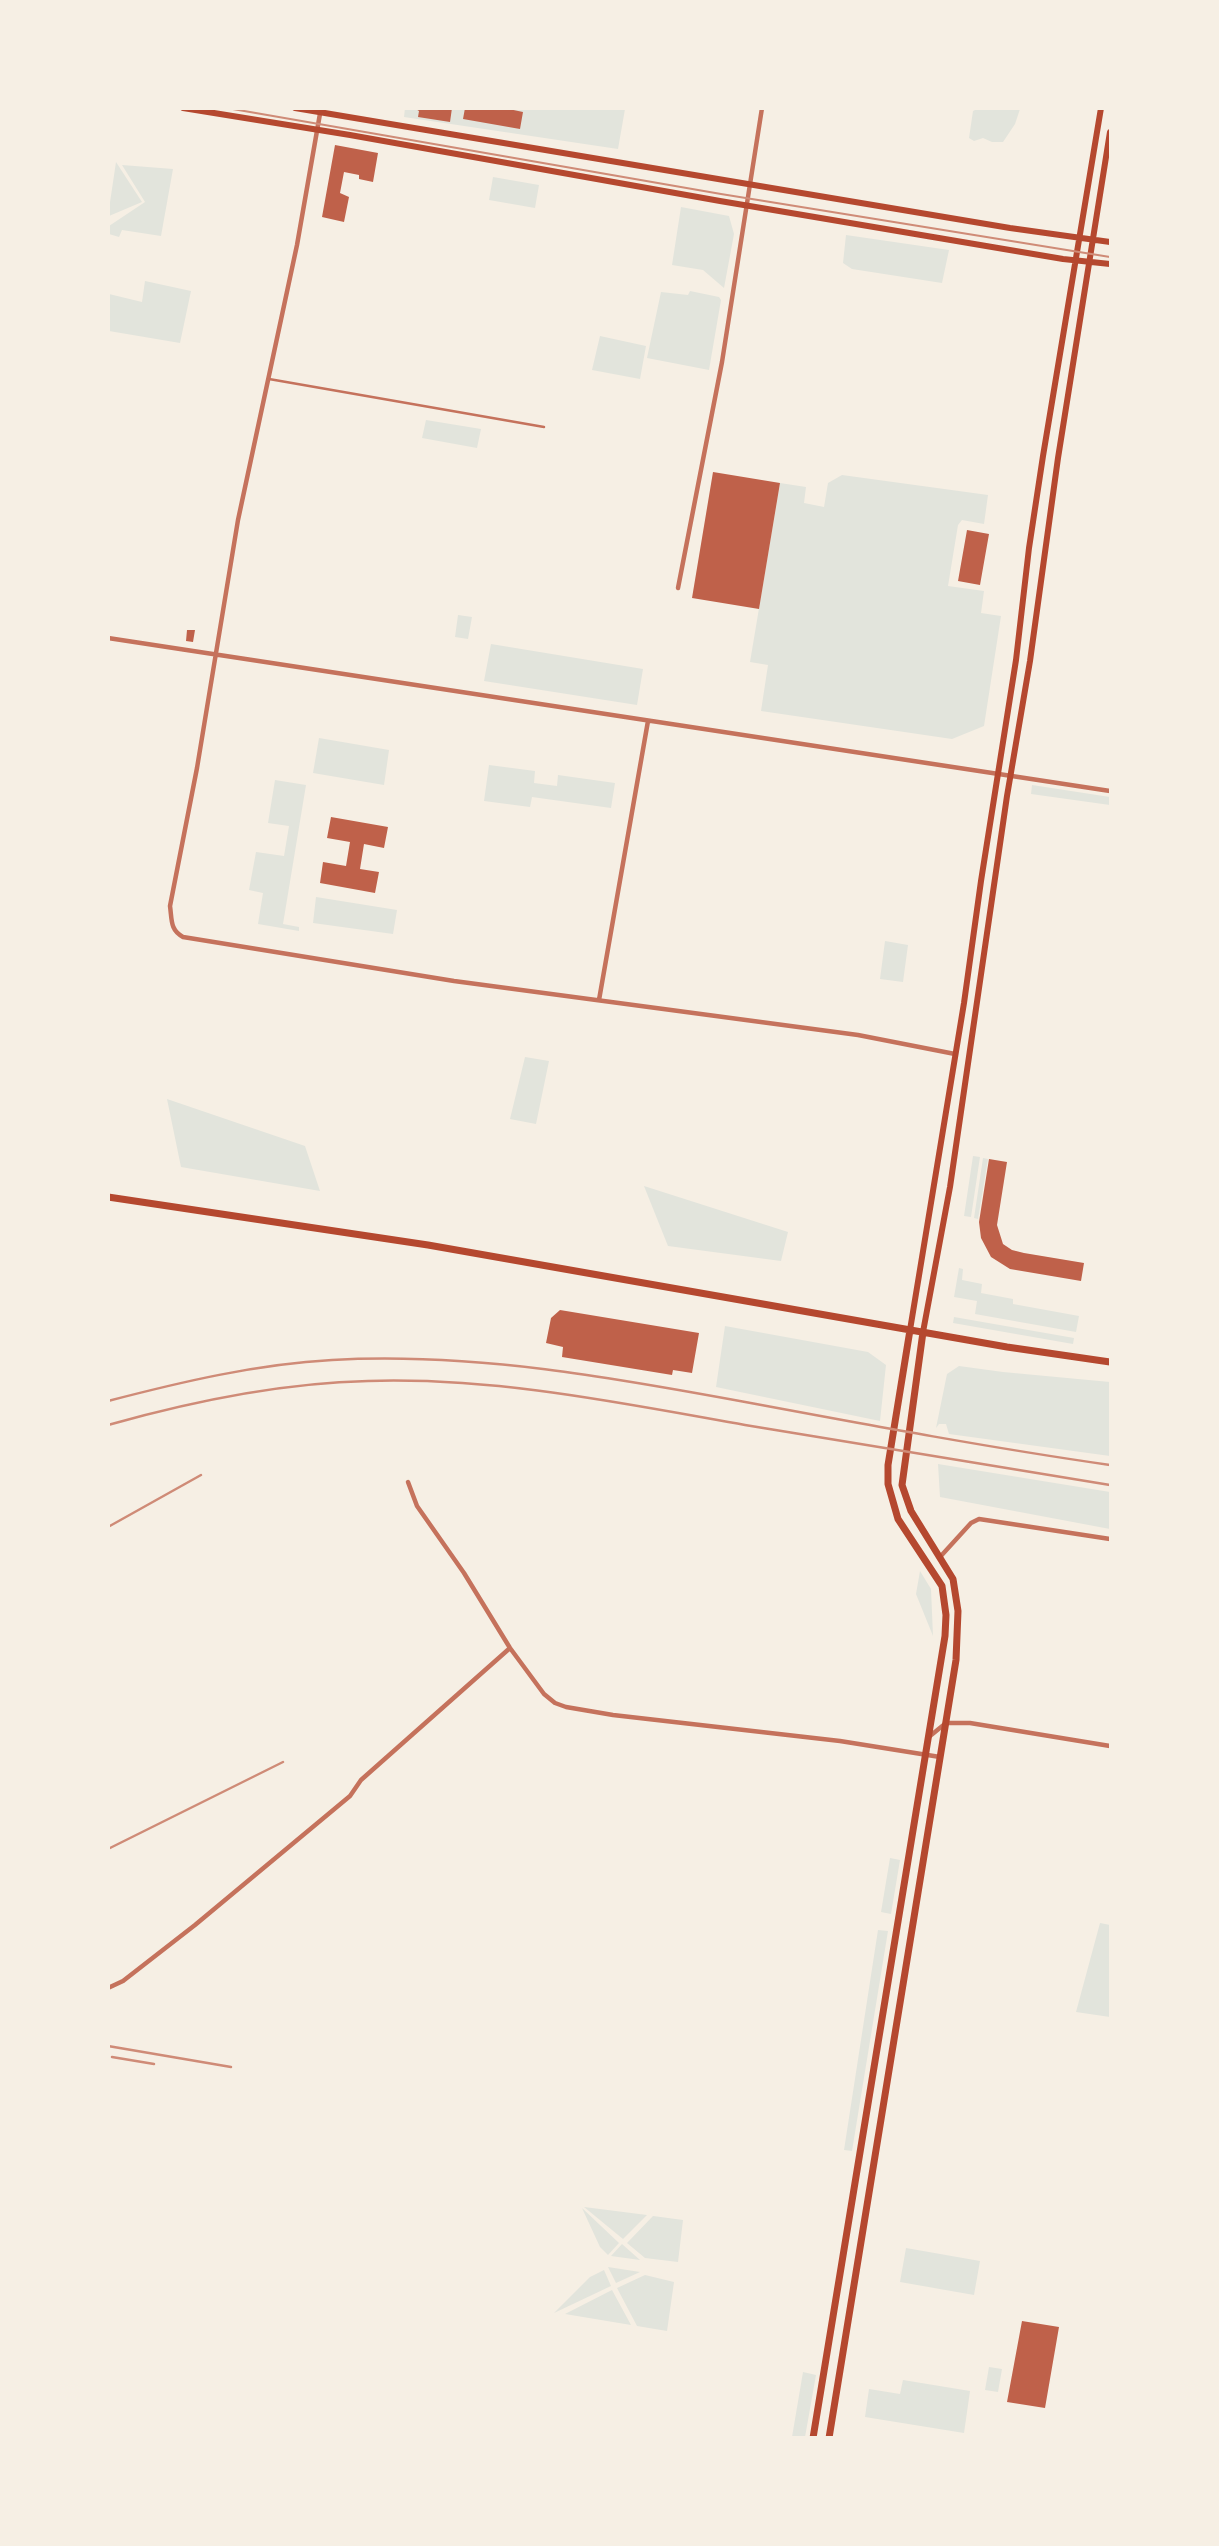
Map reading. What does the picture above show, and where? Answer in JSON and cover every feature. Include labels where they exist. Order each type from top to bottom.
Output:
[{"type":"main road","points":[[183,108],[747,206],[1111,264]]},
{"type":"main road","points":[[295,108],[1079,239],[1111,242]]},
{"type":"main road","points":[[813,2438],[930,1736],[944,1636],[944,1600],[937,1577],[898,1518],[888,1484],[888,1465],[999,772],[1016,660],[1031,529],[1101,108]]},
{"type":"main road","points":[[829,2438],[956,1660],[958,1611],[953,1579],[911,1511],[902,1485],[923,1332],[950,1187],[1030,661],[1047,531],[1111,132]]},
{"type":"main road","points":[[108,1197],[415,1243],[910,1330],[1111,1362]]},
{"type":"street","points":[[678,587],[722,362],[762,108]]},
{"type":"street","points":[[321,111],[297,245],[238,520],[197,768],[170,906],[172,927],[176,933],[183,937],[412,975],[858,1035],[955,1054]]},
{"type":"street","points":[[108,638],[1111,791]]},
{"type":"street","points":[[599,1000],[648,721]]},
{"type":"street","points":[[408,1482],[417,1506],[464,1573],[510,1648],[544,1694],[555,1703],[616,1715],[840,1741],[940,1757]]},
{"type":"street","points":[[940,1557],[971,1523],[979,1519],[1111,1539]]},
{"type":"street","points":[[108,1988],[123,1980],[195,1925],[350,1796],[361,1780],[510,1648]]},
{"type":"street","points":[[930,1736],[946,1723],[970,1723],[1111,1746]]},
{"type":"lane","points":[[269,379],[544,428]]},
{"type":"shaded area","points":[[405,108],[625,109],[618,149],[404,117]]},
{"type":"shaded area","points":[[979,108],[1020,109],[1015,124],[1003,142],[992,142],[983,138],[974,141],[969,138],[973,111]]},
{"type":"shaded area","points":[[116,162],[142,202],[109,216],[109,209]]},
{"type":"shaded area","points":[[122,165],[173,169],[161,236],[122,230],[119,237],[109,234],[109,226],[145,202]]},
{"type":"shaded area","points":[[493,177],[539,185],[535,208],[489,200]]},
{"type":"shaded area","points":[[681,207],[729,216],[734,234],[724,288],[703,270],[672,265]]},
{"type":"shaded area","points":[[846,235],[949,250],[942,283],[852,269],[843,263]]},
{"type":"shaded area","points":[[145,281],[191,291],[180,343],[109,331],[109,294],[142,302]]},
{"type":"shaded area","points":[[690,291],[719,297],[721,300],[709,370],[647,358],[661,292],[688,295]]},
{"type":"shaded area","points":[[600,336],[646,346],[640,379],[592,370]]},
{"type":"shaded area","points":[[426,420],[481,429],[477,448],[422,438]]},
{"type":"shaded area","points":[[842,475],[988,495],[984,524],[962,520],[958,525],[948,586],[984,591],[981,613],[1001,616],[984,726],[952,739],[761,711],[768,665],[750,662],[780,483],[806,487],[804,503],[824,507],[828,483]]},
{"type":"shaded area","points":[[458,615],[472,617],[468,639],[455,637]]},
{"type":"shaded area","points":[[491,644],[643,669],[637,705],[484,681]]},
{"type":"shaded area","points":[[319,738],[389,750],[384,785],[313,773]]},
{"type":"shaded area","points":[[489,765],[535,771],[534,783],[557,786],[558,775],[615,783],[611,808],[532,797],[530,807],[484,801]]},
{"type":"shaded area","points":[[275,780],[306,785],[283,924],[299,927],[299,931],[258,924],[263,893],[249,890],[256,852],[284,856],[289,826],[268,823]]},
{"type":"shaded area","points":[[1032,785],[1110,797],[1110,805],[1031,794]]},
{"type":"shaded area","points":[[316,897],[397,910],[393,934],[313,923]]},
{"type":"shaded area","points":[[885,941],[908,945],[903,982],[880,979]]},
{"type":"shaded area","points":[[525,1057],[549,1061],[536,1124],[510,1119]]},
{"type":"shaded area","points":[[167,1099],[305,1146],[320,1191],[181,1167]]},
{"type":"shaded area","points":[[973,1156],[980,1157],[971,1217],[964,1216]]},
{"type":"shaded area","points":[[983,1158],[988,1159],[978,1219],[974,1218]]},
{"type":"shaded area","points":[[644,1186],[788,1232],[781,1261],[668,1246]]},
{"type":"shaded area","points":[[959,1268],[963,1269],[962,1280],[982,1284],[981,1293],[1013,1299],[1013,1304],[1079,1316],[1076,1332],[975,1314],[977,1301],[954,1297]]},
{"type":"shaded area","points":[[954,1317],[1074,1338],[1073,1344],[953,1323]]},
{"type":"shaded area","points":[[725,1326],[868,1352],[886,1365],[880,1421],[716,1387]]},
{"type":"shaded area","points":[[959,1366],[1110,1382],[1110,1456],[949,1434],[946,1424],[939,1424],[936,1428],[947,1374]]},
{"type":"shaded area","points":[[938,1464],[1110,1492],[1110,1529],[940,1497]]},
{"type":"shaded area","points":[[920,1571],[931,1589],[933,1636],[916,1594]]},
{"type":"shaded area","points":[[890,1858],[900,1860],[891,1914],[881,1912]]},
{"type":"shaded area","points":[[1100,1923],[1110,1925],[1110,2017],[1076,2012]]},
{"type":"shaded area","points":[[878,1930],[888,1931],[852,2151],[844,2150]]},
{"type":"shaded area","points":[[584,2207],[647,2215],[623,2239]]},
{"type":"shaded area","points":[[582,2208],[619,2243],[608,2255],[600,2247]]},
{"type":"shaded area","points":[[653,2216],[683,2220],[678,2262],[645,2258],[627,2243]]},
{"type":"shaded area","points":[[622,2244],[640,2260],[611,2256]]},
{"type":"shaded area","points":[[906,2248],[980,2261],[974,2295],[900,2282]]},
{"type":"shaded area","points":[[608,2267],[640,2272],[616,2283]]},
{"type":"shaded area","points":[[604,2270],[611,2286],[554,2313],[590,2277]]},
{"type":"shaded area","points":[[645,2275],[674,2282],[667,2331],[637,2326],[617,2288]]},
{"type":"shaded area","points":[[612,2290],[631,2325],[565,2314]]},
{"type":"shaded area","points":[[989,2367],[1002,2369],[998,2392],[985,2390]]},
{"type":"shaded area","points":[[803,2372],[816,2375],[805,2437],[792,2437]]},
{"type":"shaded area","points":[[903,2380],[970,2391],[964,2433],[865,2417],[869,2389],[900,2394]]},
{"type":"building","points":[[414,108],[452,108],[450,122],[418,117],[419,111]]},
{"type":"building","points":[[465,108],[504,108],[523,112],[520,129],[463,119]]},
{"type":"building","points":[[335,145],[378,153],[373,182],[344,172],[340,193],[349,197],[344,222],[322,217]]},
{"type":"building","points":[[713,472],[780,483],[759,609],[692,598]]},
{"type":"building","points":[[967,530],[989,534],[980,585],[958,581]]},
{"type":"building","points":[[187,630],[195,630],[193,642],[186,641]]},
{"type":"building","points":[[331,817],[388,827],[384,848],[364,844],[360,869],[379,872],[375,893],[320,883],[323,862],[346,866],[350,842],[327,838]]},
{"type":"building","points":[[989,1159],[1007,1162],[997,1225],[1003,1244],[1024,1253],[1084,1263],[1081,1281],[1010,1269],[991,1257],[981,1238],[979,1222]]},
{"type":"building","points":[[560,1310],[699,1333],[692,1373],[673,1370],[672,1375],[562,1357],[563,1347],[546,1343],[551,1318]]},
{"type":"building","points":[[1022,2321],[1059,2327],[1045,2408],[1007,2402]]},
{"type":"tram line","points":[[227,108],[721,194],[1110,257]]},
{"type":"railway","points":[[108,1401],[191,1381],[276,1365],[332,1360],[439,1360],[545,1369],[598,1377],[1110,1465]]},
{"type":"railway","points":[[108,1425],[204,1401],[302,1385],[368,1381],[463,1383],[605,1400],[1110,1485]]},
{"type":"railway","points":[[108,1527],[201,1475]]},
{"type":"railway","points":[[108,1849],[283,1762]]},
{"type":"railway","points":[[108,2046],[231,2067]]},
{"type":"railway","points":[[112,2057],[154,2064]]}]
